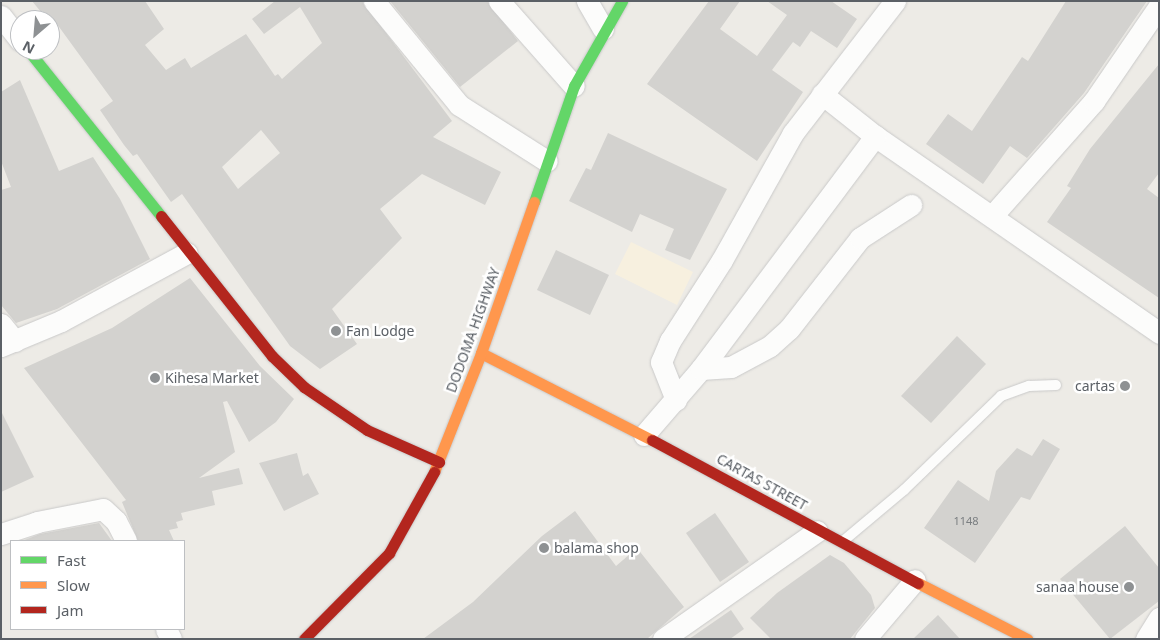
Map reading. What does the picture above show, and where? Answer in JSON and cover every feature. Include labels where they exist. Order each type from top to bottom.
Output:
[{"type":"main road","name":"DODOMA HIGHWAY","points":[[304,639],[389,553],[439,462],[481,353],[574,86],[603,29],[622,1]]},
{"type":"main road","points":[[36,60],[186,253],[272,356],[304,387],[367,430],[439,462]]},
{"type":"main road","name":"CARTAS STREET","points":[[481,353],[644,435],[817,530],[1027,639]]},
{"type":"street","points":[[374,1],[459,105],[547,161]]},
{"type":"street","points":[[499,1],[574,86]]},
{"type":"street","points":[[587,1],[603,29]]},
{"type":"street","points":[[676,400],[661,362],[663,354],[722,260],[793,133],[895,1]]},
{"type":"street","points":[[992,216],[1094,101],[1159,6]]},
{"type":"street","points":[[822,94],[875,136],[1159,333]]},
{"type":"street","points":[[644,435],[701,369],[875,136]]},
{"type":"street","points":[[701,369],[731,367],[770,346],[789,329],[860,238],[912,205]]},
{"type":"street","points":[[1,324],[8,344],[61,321],[186,253]]},
{"type":"street","points":[[1,534],[37,522],[103,509],[116,522],[125,540]]},
{"type":"street","points":[[662,639],[817,530]]},
{"type":"street","points":[[865,639],[915,580]]},
{"type":"street","points":[[1146,639],[1159,618]]},
{"type":"lane","points":[[841,542],[904,490],[1001,396],[1029,386],[1056,385]]},
{"type":"shaded area","points":[[631,242],[693,272],[677,305],[615,274]]},
{"type":"building","points":[[32,1],[145,1],[164,29],[145,45],[166,70],[185,58],[191,68],[246,34],[275,76],[278,74],[282,79],[322,43],[300,7],[264,34],[252,19],[275,1],[362,1],[452,121],[433,137],[501,172],[485,205],[422,174],[380,209],[402,238],[332,309],[357,344],[320,369],[290,346],[182,194],[171,202],[137,154],[133,156],[124,145],[100,110],[113,101],[60,28],[60,10],[39,10]],"holes":[[[261,130],[280,153],[238,189],[222,167]]]},
{"type":"building","points":[[390,1],[487,1],[518,41],[460,87]]},
{"type":"building","points":[[709,1],[740,1],[720,29],[757,56],[787,15],[767,1],[831,1],[857,19],[837,48],[811,31],[800,47],[793,42],[772,70],[803,92],[757,161],[647,84]]},
{"type":"building","points":[[1066,1],[1147,1],[1084,93],[1027,158],[1010,146],[983,184],[926,144],[948,114],[972,131],[1022,57],[1028,61]]},
{"type":"building","points":[[1159,64],[1159,173],[1147,189],[1159,198],[1159,298],[1047,222],[1071,188],[1067,186],[1090,149]]},
{"type":"building","points":[[20,80],[59,171],[93,157],[120,199],[150,259],[57,309],[16,323],[1,305],[1,190],[11,187],[1,161],[1,92]]},
{"type":"building","points":[[608,133],[727,189],[690,260],[665,250],[674,229],[640,214],[632,232],[569,201],[586,168],[591,170]]},
{"type":"building","points":[[556,250],[609,275],[590,315],[537,290]]},
{"type":"building","name":"Kihesa Market","points":[[190,278],[260,366],[294,399],[276,422],[249,442],[227,401],[223,402],[235,452],[199,478],[239,468],[243,484],[212,491],[215,505],[181,513],[183,520],[176,522],[178,528],[169,530],[174,540],[138,540],[122,502],[126,500],[24,368],[112,328]]},
{"type":"building","points":[[957,336],[986,364],[931,423],[901,396]]},
{"type":"building","points":[[1,411],[34,477],[1,492]]},
{"type":"building","points":[[1043,439],[1060,449],[1030,500],[1021,497],[975,563],[924,528],[958,480],[989,501],[996,471],[1017,448],[1032,456]]},
{"type":"building","points":[[297,453],[303,476],[308,473],[319,494],[284,511],[259,463]]},
{"type":"building","points":[[575,511],[616,566],[637,548],[684,607],[647,639],[423,639],[473,602],[542,536]]},
{"type":"building","points":[[715,513],[749,562],[720,582],[686,533]]},
{"type":"building","points":[[99,523],[111,540],[25,540],[40,534]]},
{"type":"building","points":[[1125,526],[1159,568],[1159,601],[1110,639],[1060,579]]},
{"type":"building","points":[[830,555],[844,563],[871,595],[875,608],[850,639],[771,639],[750,618],[777,593]]},
{"type":"building","points":[[731,610],[744,629],[730,639],[689,639]]},
{"type":"building","points":[[938,615],[960,639],[913,639]]},
{"type":"traffic: fast","points":[[534,202],[574,86],[622,1]]},
{"type":"traffic: fast","points":[[36,60],[161,216]]},
{"type":"traffic: slow","points":[[434,472],[481,353],[534,202]]},
{"type":"traffic: slow","points":[[481,353],[652,440]]},
{"type":"traffic: slow","points":[[918,583],[1027,639]]},
{"type":"traffic: jam","points":[[161,216],[272,356],[304,387],[367,430],[439,462]]},
{"type":"traffic: jam","points":[[652,440],[918,583]]},
{"type":"traffic: jam","points":[[304,639],[389,553],[434,472]]},
{"type":"place","name":"Fan Lodge","points":[[336,331]]},
{"type":"place","name":"Kihesa Market","points":[[155,378]]},
{"type":"place","name":"cartas","points":[[1125,386]]},
{"type":"place","name":"balama shop","points":[[544,548]]},
{"type":"place","name":"sanaa house","points":[[1129,587]]}]
